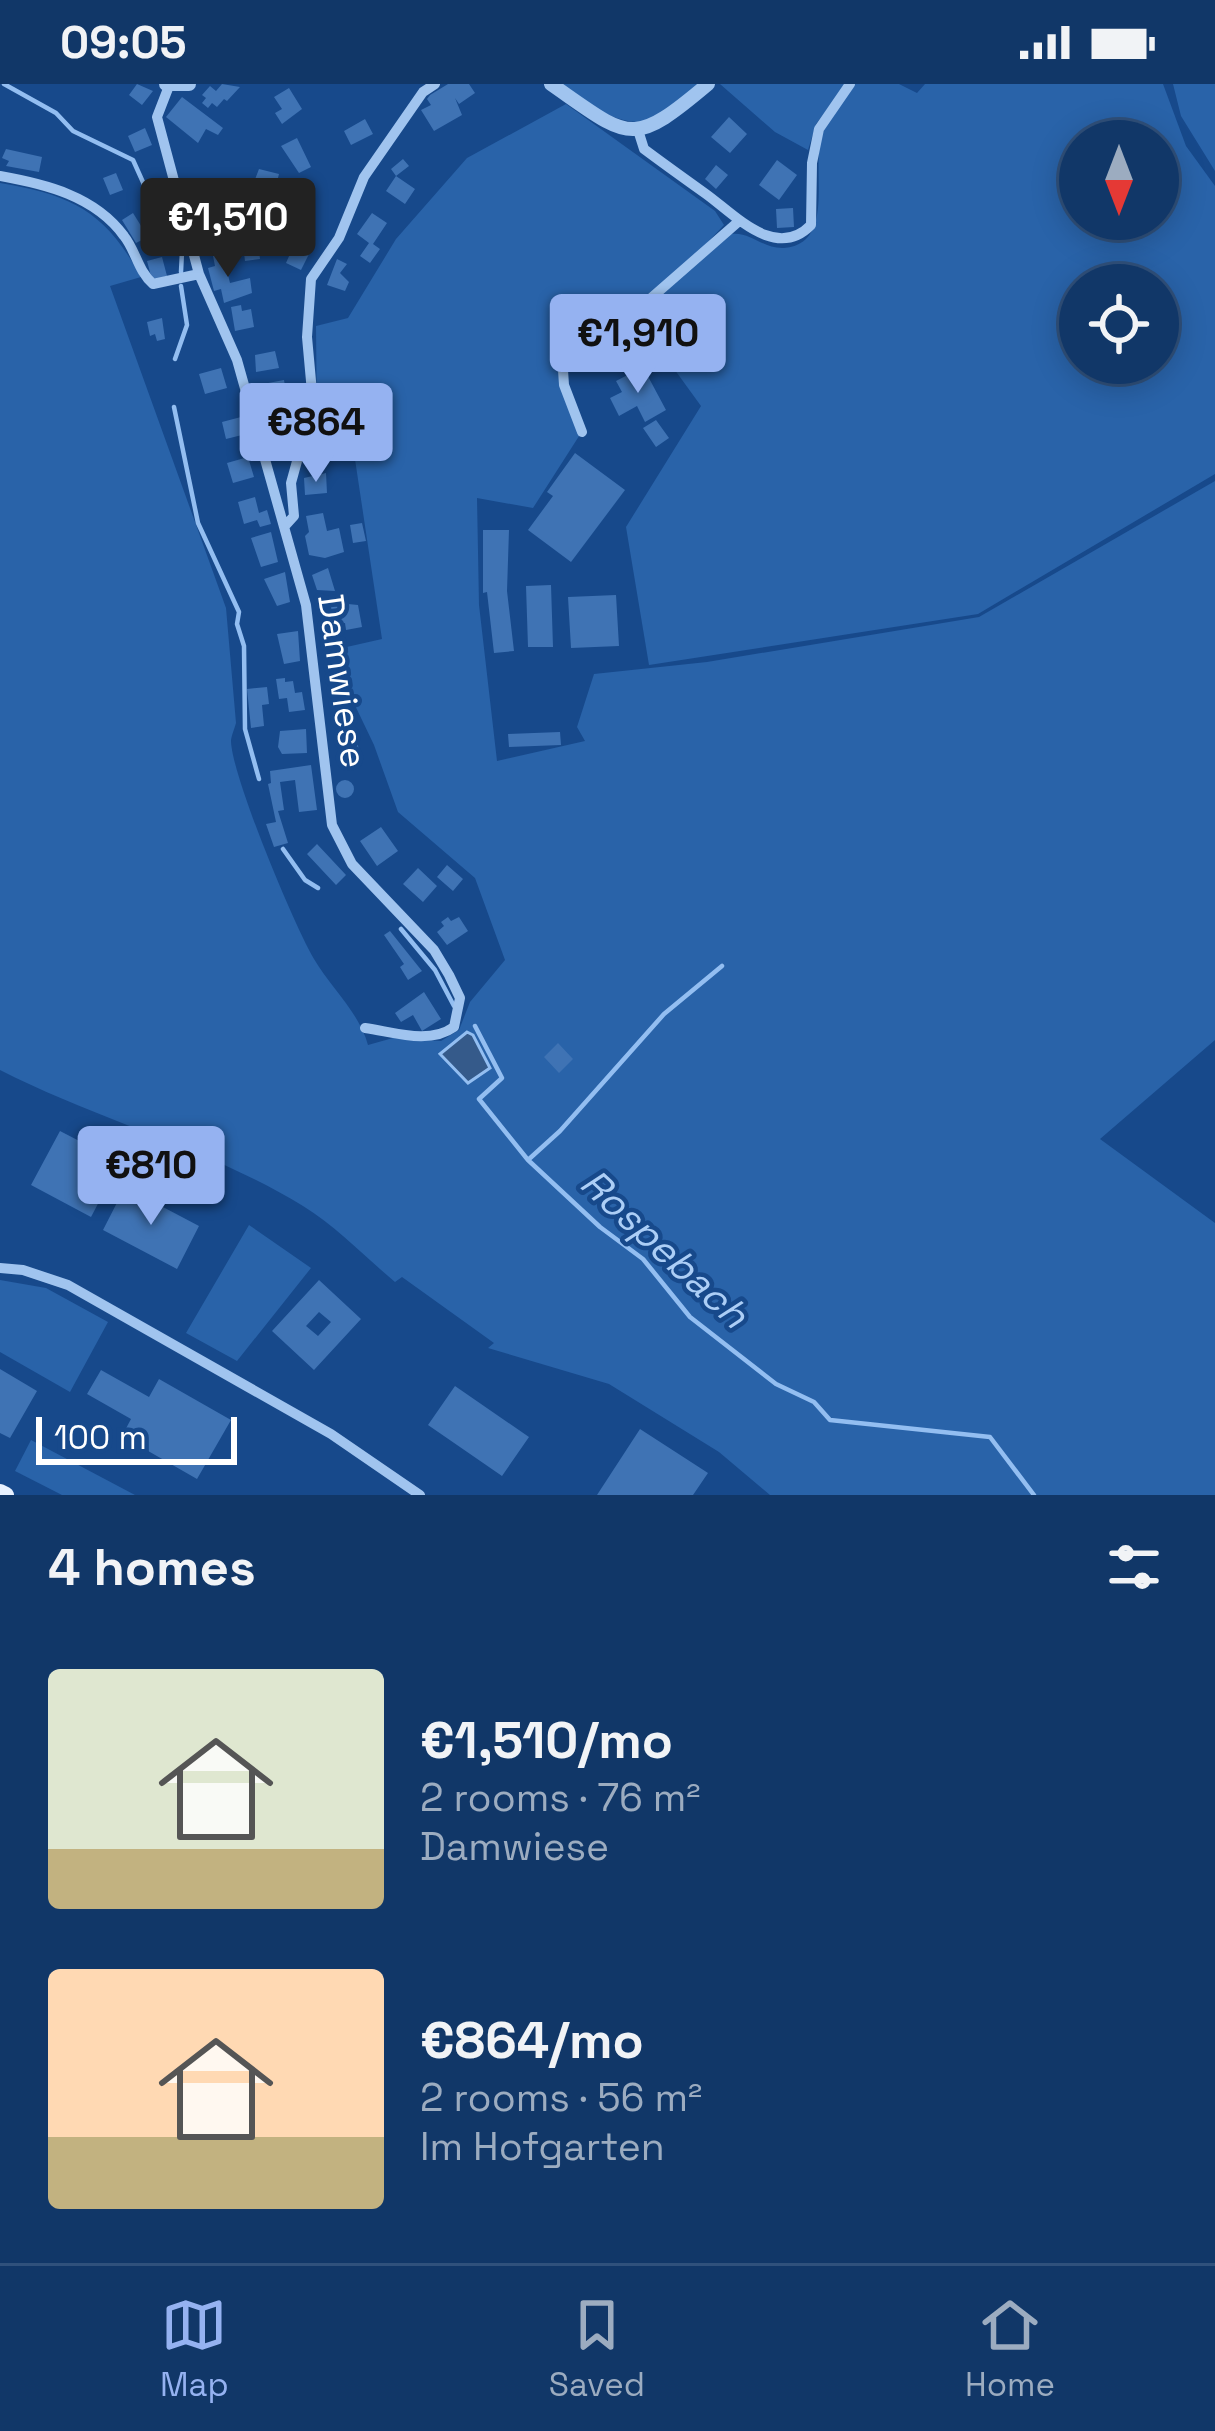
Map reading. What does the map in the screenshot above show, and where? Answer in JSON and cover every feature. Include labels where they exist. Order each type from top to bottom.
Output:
[{"type":"street","points":[[167,85],[189,84]]},
{"type":"street","points":[[284,527],[294,516],[291,483],[313,404],[307,337],[311,279],[340,238],[364,177],[423,92],[435,84]]},
{"type":"street","points":[[551,84],[600,118],[638,130],[666,118],[707,84]]},
{"type":"street","points":[[638,130],[644,149],[739,221],[760,233],[787,239],[801,236],[811,225],[812,163],[819,129],[850,84]]},
{"type":"street","name":"Damwiese","points":[[167,85],[157,118],[199,274],[237,360],[310,627],[332,825],[352,864],[434,950],[460,998],[454,1027],[444,1034],[430,1037],[365,1028]]},
{"type":"street","points":[[0,176],[53,185],[90,206],[123,234],[153,284],[199,274]]},
{"type":"street","points":[[582,432],[563,385],[563,370],[572,354],[626,320],[739,221]]},
{"type":"street","points":[[0,1268],[23,1270],[68,1285],[331,1434],[420,1495]]},
{"type":"shaded area","points":[[561,84],[698,84],[665,113],[634,122],[608,114]]},
{"type":"shaded area","points":[[720,84],[846,84],[816,124],[808,150],[775,132]]},
{"type":"shaded area","points":[[854,84],[899,84],[917,93],[925,84],[1163,84],[1176,120],[1059,120],[1059,240],[1179,240],[1179,127],[1186,146],[1215,186],[1215,474],[978,614],[649,665],[626,527],[701,406],[635,315],[730,234],[784,248],[801,243],[811,233],[818,201],[820,147],[833,114]]},
{"type":"shaded area","points":[[1173,84],[1215,84],[1215,171],[1181,116]]},
{"type":"shaded area","points":[[566,104],[715,211],[724,225],[666,286],[571,352],[561,370],[581,433],[533,508],[477,498],[479,605],[497,761],[585,741],[577,727],[594,674],[707,662],[979,617],[1215,481],[1215,1040],[1100,1139],[1215,1223],[1215,1495],[770,1495],[719,1452],[609,1384],[488,1348],[494,1343],[402,1277],[395,1282],[327,1223],[267,1186],[0,1070],[0,183],[47,193],[84,210],[114,236],[141,277],[110,286],[226,608],[236,723],[231,741],[265,851],[314,959],[351,1011],[368,1045],[393,1038],[441,1041],[459,1030],[470,1002],[505,960],[475,878],[398,812],[374,745],[329,651],[382,639],[350,426],[317,426],[316,326],[348,318],[396,239],[467,158]]},
{"type":"shaded area","points":[[467,1032],[490,1068],[468,1083],[440,1054]]},
{"type":"shaded area","points":[[249,1225],[311,1268],[237,1361],[186,1333]]},
{"type":"shaded area","points":[[0,1280],[46,1288],[108,1322],[70,1392],[0,1352]]},
{"type":"shaded area","points":[[31,1440],[135,1495],[62,1495],[15,1471]]},
{"type":"building","points":[[137,84],[153,91],[142,105],[129,95]]},
{"type":"building","points":[[222,84],[240,87],[227,101],[208,108],[202,95],[210,86],[216,91]]},
{"type":"building","points":[[448,84],[469,84],[475,93],[459,104],[455,98],[462,115],[434,131],[421,110],[431,105],[430,95]]},
{"type":"building","points":[[289,88],[302,109],[282,124],[275,113],[282,109],[274,97]]},
{"type":"building","points":[[182,97],[223,128],[218,135],[206,129],[198,143],[166,117]]},
{"type":"building","points":[[729,117],[747,134],[730,153],[711,137]]},
{"type":"building","points":[[365,119],[373,134],[351,145],[344,131]]},
{"type":"building","points":[[145,128],[152,145],[135,152],[128,136]]},
{"type":"building","points":[[297,138],[311,167],[299,173],[281,146]]},
{"type":"building","points":[[6,149],[42,157],[39,172],[6,166],[9,161],[2,158]]},
{"type":"building","points":[[403,159],[409,166],[396,176],[391,169]]},
{"type":"building","points":[[777,160],[797,175],[779,200],[759,185]]},
{"type":"building","points":[[716,165],[728,175],[716,189],[705,179]]},
{"type":"building","points":[[259,169],[279,174],[272,201],[249,195]]},
{"type":"building","points":[[116,173],[123,190],[110,195],[103,178]]},
{"type":"building","points":[[396,176],[415,189],[405,204],[386,191]]},
{"type":"building","points":[[211,189],[218,231],[201,234],[194,192]]},
{"type":"building","points":[[793,208],[794,227],[777,228],[776,209]]},
{"type":"building","points":[[133,213],[148,237],[136,243],[122,220]]},
{"type":"building","points":[[372,213],[387,223],[373,244],[380,249],[370,263],[360,256],[369,243],[357,234]]},
{"type":"building","points":[[247,228],[253,244],[258,243],[260,259],[245,261],[234,230]]},
{"type":"building","points":[[293,247],[309,254],[301,270],[286,263]]},
{"type":"building","points":[[229,252],[230,283],[250,278],[252,293],[224,303],[221,289],[214,291],[208,268],[215,266],[213,256]]},
{"type":"building","points":[[162,257],[167,276],[152,280],[147,261]]},
{"type":"building","points":[[337,259],[347,264],[340,273],[349,282],[345,291],[327,285]]},
{"type":"building","points":[[241,305],[242,311],[251,309],[254,327],[235,331],[231,307]]},
{"type":"building","points":[[162,318],[165,339],[157,341],[155,334],[150,336],[147,322]]},
{"type":"building","points":[[275,351],[279,368],[256,372],[255,355]]},
{"type":"building","points":[[643,367],[666,410],[645,422],[637,406],[619,416],[610,398],[622,392],[616,381]]},
{"type":"building","points":[[221,368],[227,388],[205,394],[199,374]]},
{"type":"building","points":[[284,380],[287,397],[265,402],[263,384]]},
{"type":"building","points":[[291,409],[295,426],[273,431],[271,414]]},
{"type":"building","points":[[241,417],[246,434],[226,439],[222,422]]},
{"type":"building","points":[[656,420],[669,438],[656,447],[643,428]]},
{"type":"building","points":[[575,453],[625,490],[571,562],[528,530],[553,496],[547,492]]},
{"type":"building","points":[[248,457],[254,477],[233,483],[227,463]]},
{"type":"building","points":[[326,473],[327,493],[305,495],[304,478]]},
{"type":"building","points":[[255,497],[259,513],[267,510],[271,524],[260,527],[257,520],[244,524],[238,502]]},
{"type":"building","points":[[323,513],[327,531],[339,528],[344,552],[325,558],[309,555],[305,536],[309,532],[306,516]]},
{"type":"building","points":[[362,523],[366,541],[353,543],[350,525]]},
{"type":"building","points":[[483,530],[509,530],[507,591],[514,651],[494,653],[487,592],[483,593]]},
{"type":"building","points":[[271,532],[278,562],[261,567],[251,538]]},
{"type":"building","points":[[328,568],[335,591],[317,590],[312,575]]},
{"type":"building","points":[[285,572],[290,602],[277,606],[264,579]]},
{"type":"building","points":[[551,585],[553,647],[528,647],[526,586]]},
{"type":"building","points":[[616,595],[619,646],[571,648],[568,597]]},
{"type":"building","points":[[358,605],[362,627],[346,630],[345,623],[334,625],[331,607]]},
{"type":"building","points":[[298,631],[300,661],[284,664],[277,634]]},
{"type":"building","points":[[285,678],[285,682],[293,681],[295,693],[302,692],[305,710],[289,712],[287,698],[279,699],[276,679]]},
{"type":"building","points":[[267,687],[269,704],[262,705],[264,726],[251,728],[247,689]]},
{"type":"building","points":[[306,729],[307,753],[282,754],[280,731]]},
{"type":"building","points":[[560,732],[561,745],[509,747],[508,734]]},
{"type":"building","points":[[357,739],[360,758],[342,761],[339,741]]},
{"type":"building","points":[[311,765],[317,810],[299,812],[295,780],[280,782],[284,810],[278,811],[288,843],[274,847],[266,824],[276,822],[270,771]]},
{"type":"building","points":[[345,780],[354,789],[345,798],[336,789]]},
{"type":"building","points":[[381,827],[398,851],[377,866],[360,841]]},
{"type":"building","points":[[317,844],[346,875],[336,885],[307,854]]},
{"type":"building","points":[[447,865],[463,879],[453,891],[437,877]]},
{"type":"building","points":[[418,868],[437,886],[423,902],[403,884]]},
{"type":"building","points":[[448,917],[451,921],[459,917],[468,931],[447,945],[437,932]]},
{"type":"building","points":[[390,931],[422,971],[408,980],[400,967],[404,964],[384,935]]},
{"type":"building","points":[[424,992],[441,1019],[422,1031],[413,1015],[401,1022],[395,1013]]},
{"type":"building","points":[[558,1043],[573,1059],[559,1073],[544,1057]]},
{"type":"building","points":[[60,1131],[120,1162],[91,1217],[31,1185]]},
{"type":"building","points":[[125,1187],[199,1226],[177,1269],[103,1230]]},
{"type":"building","points":[[319,1280],[361,1319],[314,1370],[272,1331]],"holes":[[[319,1312],[331,1322],[318,1336],[306,1326]]]},
{"type":"building","points":[[0,1369],[37,1391],[10,1438],[0,1433]]},
{"type":"building","points":[[101,1370],[149,1397],[159,1379],[231,1420],[197,1479],[122,1436],[131,1419],[87,1394]]},
{"type":"building","points":[[455,1386],[529,1437],[502,1476],[428,1425]]},
{"type":"building","points":[[640,1429],[708,1473],[693,1495],[597,1495]]},
{"type":"waterway","name":"Rospebach","points":[[4,84],[56,113],[73,131],[133,160],[151,200]]},
{"type":"waterway","name":"Rospebach","points":[[170,231],[182,251],[181,272]]},
{"type":"waterway","name":"Rospebach","points":[[175,359],[187,325],[181,286]]},
{"type":"waterway","name":"Rospebach","points":[[174,407],[198,523],[239,612],[245,729],[259,779]]},
{"type":"waterway","name":"Rospebach","points":[[283,849],[305,880],[318,888]]},
{"type":"waterway","name":"Rospebach","points":[[401,929],[435,970],[454,1006]]},
{"type":"waterway","points":[[528,1160],[560,1131],[664,1014],[722,966]]},
{"type":"waterway","name":"Rospebach","points":[[475,1026],[502,1078],[479,1099],[528,1160],[600,1227],[643,1259],[690,1317],[776,1384],[814,1402],[830,1420],[990,1437],[1034,1495]]}]
